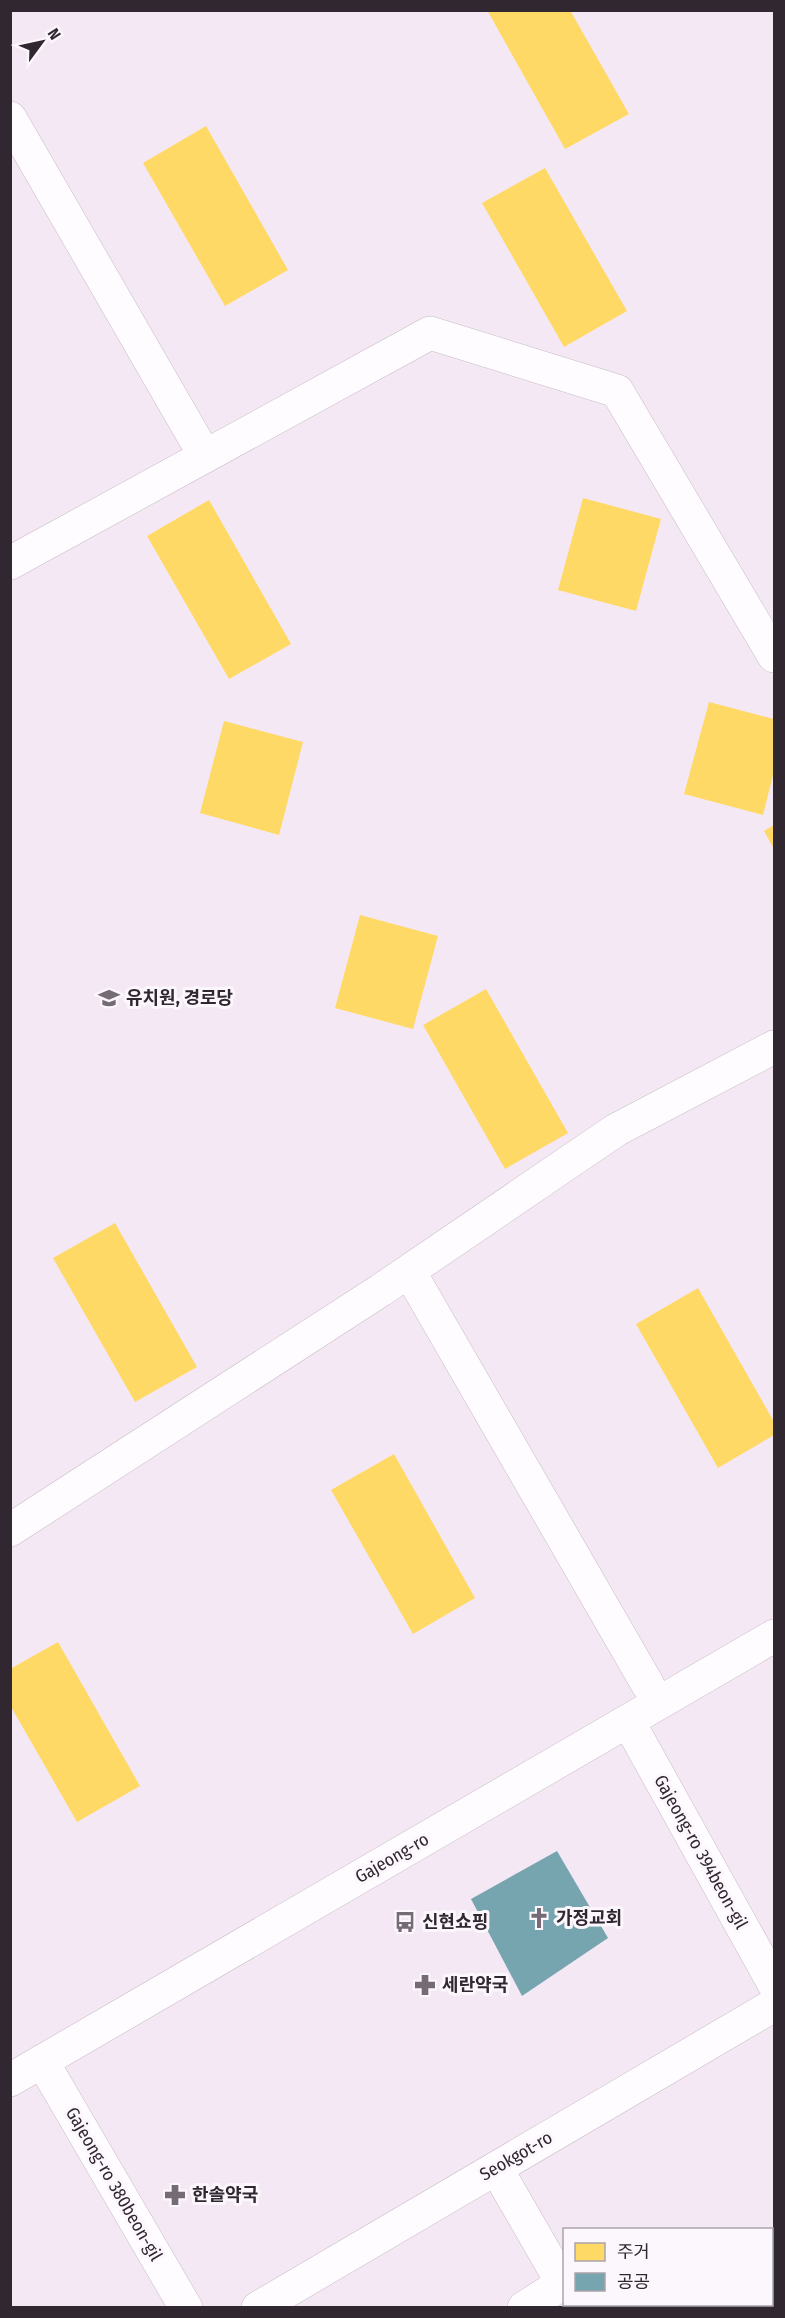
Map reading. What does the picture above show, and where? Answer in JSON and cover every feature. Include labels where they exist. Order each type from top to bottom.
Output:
[{"type":"street","points":[[10,118],[206,456]]},
{"type":"street","points":[[10,563],[430,333],[617,390],[774,656]]},
{"type":"street","points":[[10,1530],[409,1271],[616,1130],[774,1047]]},
{"type":"street","points":[[409,1271],[648,1685]]},
{"type":"street","name":"Gajeong-ro","points":[[10,2080],[774,1636]]},
{"type":"street","name":"Gajeong-ro 394beon-gil","points":[[628,1721],[774,1984]]},
{"type":"street","name":"Seokgot-ro","points":[[258,2307],[774,2005]]},
{"type":"street","name":"Gajeong-ro 380beon-gil","points":[[42,2061],[186,2307]]},
{"type":"street","points":[[496,2168],[563,2283]]},
{"type":"street","points":[[524,2307],[563,2297]]},
{"type":"building: 주거","points":[[487,10],[570,10],[629,114],[565,149]]},
{"type":"building: 주거","points":[[206,126],[288,270],[225,306],[143,163]]},
{"type":"building: 주거","points":[[545,168],[627,311],[564,347],[482,203]]},
{"type":"building: 주거","points":[[583,498],[661,519],[636,611],[558,590]]},
{"type":"building: 주거","points":[[209,500],[291,644],[229,679],[147,536]]},
{"type":"building: 주거","points":[[709,702],[774,719],[774,771],[763,815],[684,794]]},
{"type":"building: 주거","points":[[224,721],[303,742],[279,835],[200,813]]},
{"type":"building: 주거","points":[[774,825],[774,849],[764,831]]},
{"type":"building: 주거","points":[[360,915],[438,936],[413,1029],[335,1008]]},
{"type":"building: 주거","points":[[486,989],[568,1133],[505,1169],[423,1025]]},
{"type":"building: 주거","points":[[115,1223],[197,1367],[135,1402],[53,1258]]},
{"type":"building: 주거","points":[[698,1288],[774,1422],[774,1435],[718,1468],[636,1324]]},
{"type":"building: 주거","points":[[394,1454],[475,1598],[413,1634],[331,1490]]},
{"type":"building: 주거","points":[[58,1642],[140,1786],[77,1822],[10,1705],[10,1669]]},
{"type":"building: 공공","name":"가정교회","points":[[557,1851],[608,1938],[522,1996],[471,1899]]},
{"type":"place","name":"유치원, 경로당","points":[[109,998]]},
{"type":"place","name":"가정교회","points":[[539,1918]]},
{"type":"place","name":"신현쇼핑","points":[[405,1922]]},
{"type":"place","name":"세란약국","points":[[425,1985]]},
{"type":"place","name":"한솔약국","points":[[175,2195]]}]
